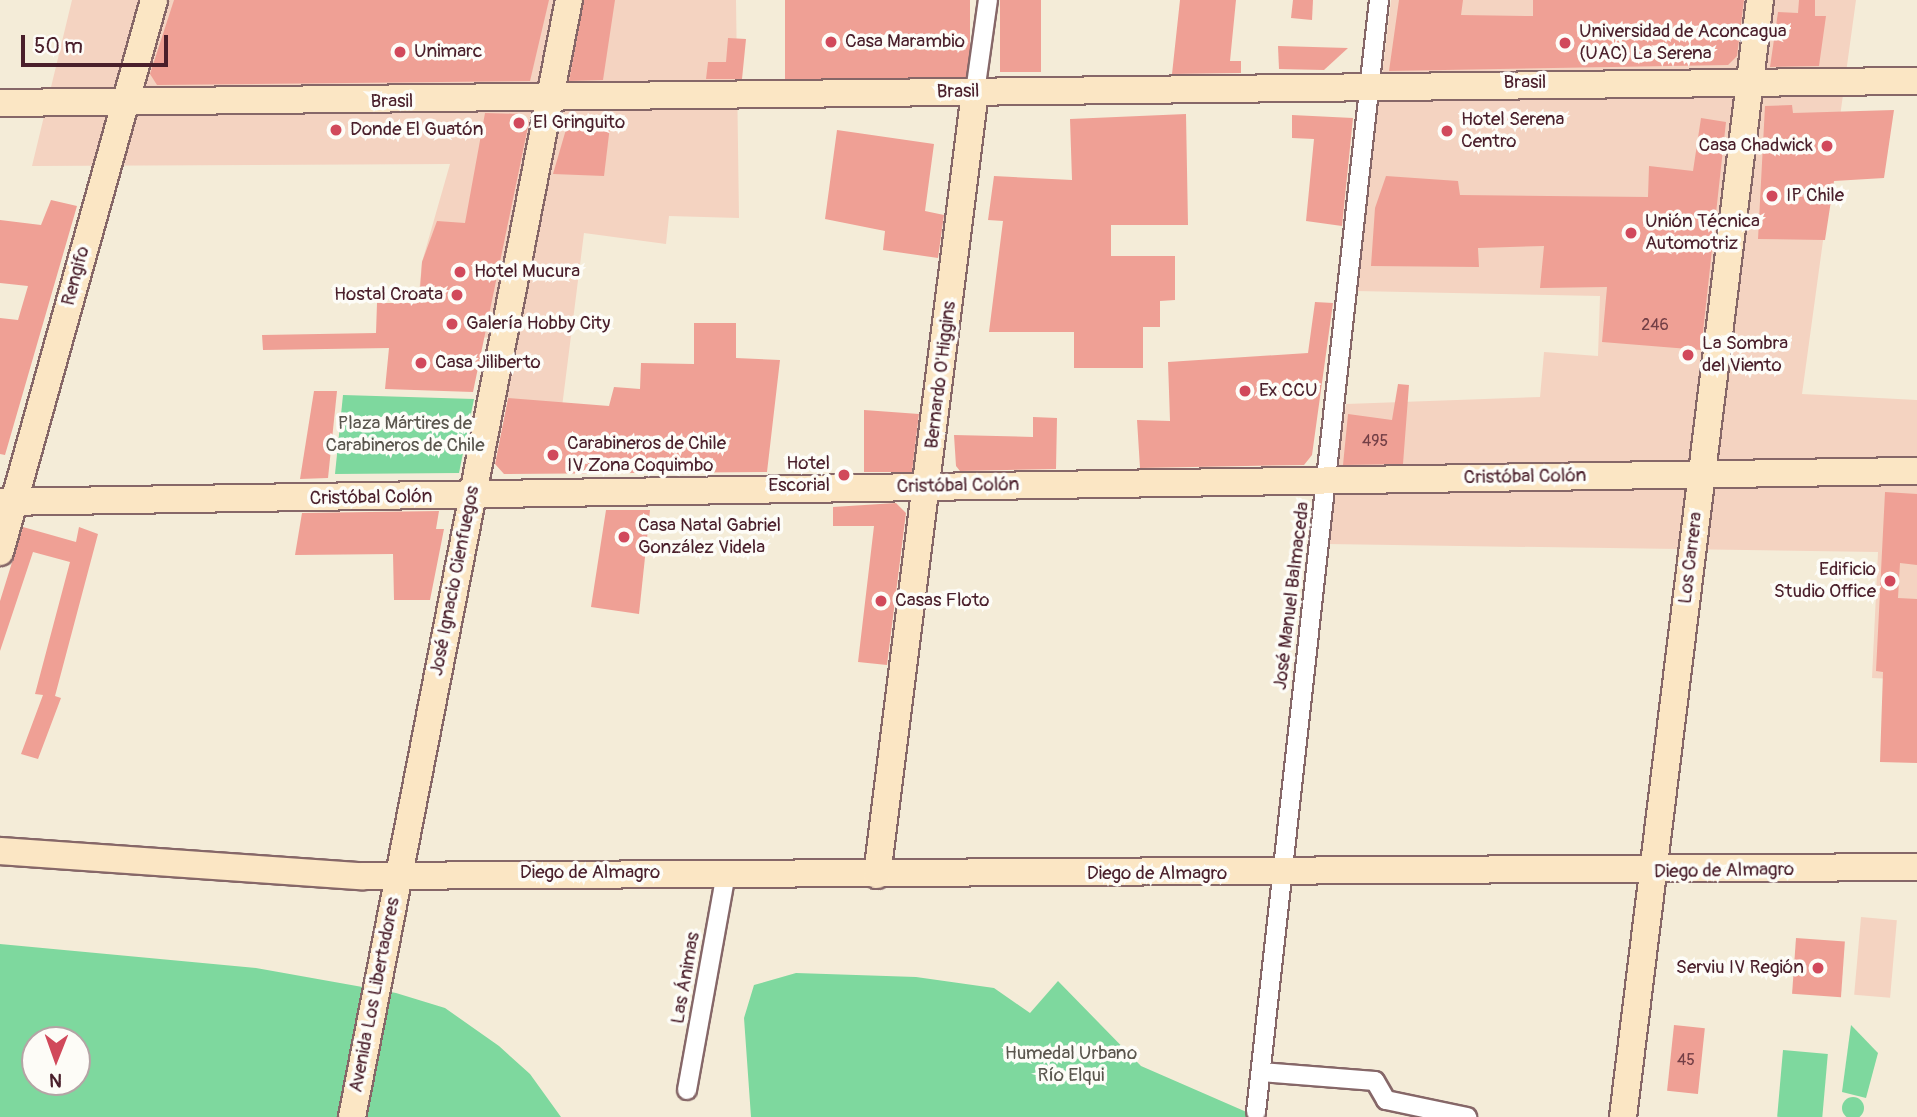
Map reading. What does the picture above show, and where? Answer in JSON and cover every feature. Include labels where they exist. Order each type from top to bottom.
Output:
[{"type":"street","name":"Rengifo","points":[[0,552],[7,502],[154,0]]},
{"type":"street","name":"José Ignacio Cienfuegos","points":[[397,873],[569,0]]},
{"type":"street","name":"Bernardo O'Higgins","points":[[877,875],[988,0]]},
{"type":"street","name":"José Manuel Balmaceda","points":[[1256,1112],[1379,0]]},
{"type":"street","name":"Los Carrera","points":[[1623,1117],[1760,0]]},
{"type":"street","name":"Brasil","points":[[0,103],[550,101],[1370,84],[1917,81]]},
{"type":"street","name":"Cristóbal Colón","points":[[7,502],[1917,471]]},
{"type":"street","points":[[0,852],[362,876],[389,921],[414,888],[440,872]]},
{"type":"street","name":"Diego de Almagro","points":[[362,876],[440,872],[877,875],[1652,872],[1917,867]]},
{"type":"street","name":"Avenida Los Libertadores","points":[[352,1117],[397,873]]},
{"type":"street","name":"Las Ánimas","points":[[687,1090],[726,874]]},
{"type":"street","points":[[1261,1072],[1375,1081],[1386,1100],[1467,1117]]},
{"type":"shaded area","points":[[72,0],[736,0],[739,218],[669,216],[666,244],[584,233],[562,407],[505,398],[515,339],[415,334],[422,262],[450,164],[32,166]]},
{"type":"shaded area","points":[[1391,0],[1856,0],[1802,394],[1917,400],[1917,680],[1872,678],[1878,552],[1327,544],[1346,404],[1540,397],[1544,352],[1598,356],[1600,296],[1356,291]]},
{"type":"shaded area","points":[[1861,917],[1897,920],[1890,998],[1854,995]]},
{"type":"green space","name":"Plaza Mártires de Carabineros de Chile","points":[[343,395],[474,399],[459,473],[335,474]]},
{"type":"green space","points":[[0,944],[256,968],[396,993],[445,1008],[499,1046],[530,1074],[561,1117],[0,1117]]},
{"type":"green space","name":"Humedal Urbano Río Elqui","points":[[796,973],[916,977],[994,988],[1030,1013],[1058,981],[1141,1066],[1258,1117],[751,1117],[744,1018],[754,985]]},
{"type":"green space","points":[[1851,1025],[1878,1053],[1866,1098],[1842,1092]]},
{"type":"green space","points":[[1783,1050],[1828,1054],[1822,1117],[1777,1117]]},
{"type":"green space","points":[[1853,1097],[1861,1100],[1864,1108],[1861,1116],[1853,1119],[1845,1116],[1842,1108],[1845,1100]]},
{"type":"building","name":"Unimarc","points":[[174,0],[549,0],[530,81],[157,85],[150,74]]},
{"type":"building","points":[[584,0],[615,0],[603,80],[569,81]]},
{"type":"building","points":[[785,0],[970,0],[970,79],[785,79]]},
{"type":"building","points":[[1000,0],[1041,0],[1041,72],[1000,72]]},
{"type":"building","points":[[1180,0],[1236,0],[1230,61],[1241,61],[1241,73],[1172,74]]},
{"type":"building","points":[[1293,0],[1313,0],[1312,20],[1291,18]]},
{"type":"building","points":[[1399,0],[1463,0],[1461,15],[1533,16],[1533,0],[1744,0],[1737,56],[1728,65],[1389,71]]},
{"type":"building","points":[[1799,0],[1815,0],[1815,16],[1826,16],[1819,66],[1770,67],[1778,12],[1798,13]]},
{"type":"building","points":[[728,38],[746,39],[742,79],[706,79],[708,62],[726,62]]},
{"type":"building","points":[[1278,46],[1348,48],[1324,70],[1279,69]]},
{"type":"building","name":"Casa Chadwick","points":[[1792,105],[1793,113],[1894,110],[1884,178],[1834,181],[1825,240],[1758,239],[1765,106]]},
{"type":"building","points":[[485,113],[522,114],[529,122],[473,392],[385,389],[389,348],[263,350],[262,335],[376,333],[377,303],[419,303],[422,262],[437,221],[465,223]]},
{"type":"building","points":[[1186,114],[1188,225],[1111,225],[1111,256],[1175,256],[1175,300],[1160,301],[1160,327],[1143,327],[1143,368],[1074,368],[1074,332],[989,332],[1003,221],[988,220],[994,176],[1072,180],[1070,119]]},
{"type":"building","points":[[1292,115],[1353,118],[1342,226],[1306,221],[1314,139],[1292,138]]},
{"type":"building","points":[[1701,118],[1726,122],[1701,350],[1602,342],[1607,287],[1540,288],[1544,246],[1478,248],[1479,267],[1371,266],[1375,208],[1386,176],[1458,181],[1460,195],[1648,197],[1649,166],[1693,171]]},
{"type":"building","points":[[567,126],[610,126],[604,176],[553,174]]},
{"type":"building","points":[[837,130],[934,144],[925,211],[944,215],[938,258],[883,250],[885,231],[825,219]]},
{"type":"building","points":[[51,200],[77,206],[5,455],[0,454],[0,318],[18,320],[28,286],[0,283],[0,220],[41,225]]},
{"type":"building","name":"Ex CCU","points":[[1315,302],[1333,303],[1312,455],[1304,465],[1140,468],[1137,420],[1170,421],[1168,362],[1308,353]]},
{"type":"building","points":[[694,323],[736,323],[736,358],[780,360],[767,472],[504,474],[495,464],[508,398],[609,406],[614,387],[640,389],[641,363],[694,364]]},
{"type":"building","points":[[1398,384],[1409,385],[1403,464],[1343,465],[1348,414],[1392,420]]},
{"type":"building","points":[[314,391],[337,391],[328,478],[300,479]]},
{"type":"building","points":[[864,410],[919,414],[912,472],[864,472]]},
{"type":"building","points":[[1033,417],[1057,418],[1056,469],[960,471],[956,466],[954,435],[1033,437]]},
{"type":"building","name":"Edificio Studio Office","points":[[1885,492],[1917,494],[1917,565],[1900,563],[1898,598],[1917,599],[1917,763],[1880,762],[1883,672],[1876,671]]},
{"type":"building","name":"Casas Floto","points":[[896,503],[906,513],[887,665],[858,662],[874,526],[833,526],[833,507]]},
{"type":"building","name":"Casa Natal Gabriel González Videla","points":[[606,510],[650,510],[639,614],[591,607]]},
{"type":"building","points":[[439,511],[436,529],[444,529],[430,600],[394,600],[393,554],[295,555],[302,513]]},
{"type":"building","points":[[23,527],[76,542],[79,527],[98,534],[55,696],[61,698],[38,759],[21,754],[43,695],[35,694],[70,562],[33,552],[0,651],[0,601]]},
{"type":"building","name":"Serviu IV Región","points":[[1796,938],[1845,941],[1841,997],[1792,994]]},
{"type":"building","points":[[1674,1025],[1705,1028],[1698,1094],[1667,1091]]},
{"type":"place","name":"Casa Marambio","points":[[831,42]]},
{"type":"place","name":"Universidad de Aconcagua (UAC) La Serena","points":[[1565,43]]},
{"type":"place","name":"Unimarc","points":[[400,52]]},
{"type":"place","name":"El Gringuito","points":[[519,123]]},
{"type":"place","name":"Donde El Guatón","points":[[336,130]]},
{"type":"place","name":"Hotel Serena Centro","points":[[1447,131]]},
{"type":"place","name":"Casa Chadwick","points":[[1827,146]]},
{"type":"place","name":"IP Chile","points":[[1772,196]]},
{"type":"place","name":"Unión Técnica Automotriz","points":[[1631,233]]},
{"type":"place","name":"Hotel Mucura","points":[[460,272]]},
{"type":"place","name":"Hostal Croata","points":[[457,295]]},
{"type":"place","name":"Galería Hobby City","points":[[452,324]]},
{"type":"place","name":"La Sombra del Viento","points":[[1688,355]]},
{"type":"place","name":"Casa Jiliberto","points":[[421,363]]},
{"type":"place","name":"Ex CCU","points":[[1245,391]]},
{"type":"place","name":"Carabineros de Chile IV Zona Coquimbo","points":[[553,455]]},
{"type":"place","name":"Hotel Escorial","points":[[844,475]]},
{"type":"place","name":"Casa Natal Gabriel González Videla","points":[[624,537]]},
{"type":"place","name":"Edificio Studio Office","points":[[1890,581]]},
{"type":"place","name":"Casas Floto","points":[[881,601]]},
{"type":"place","name":"Serviu IV Región","points":[[1818,968]]}]
